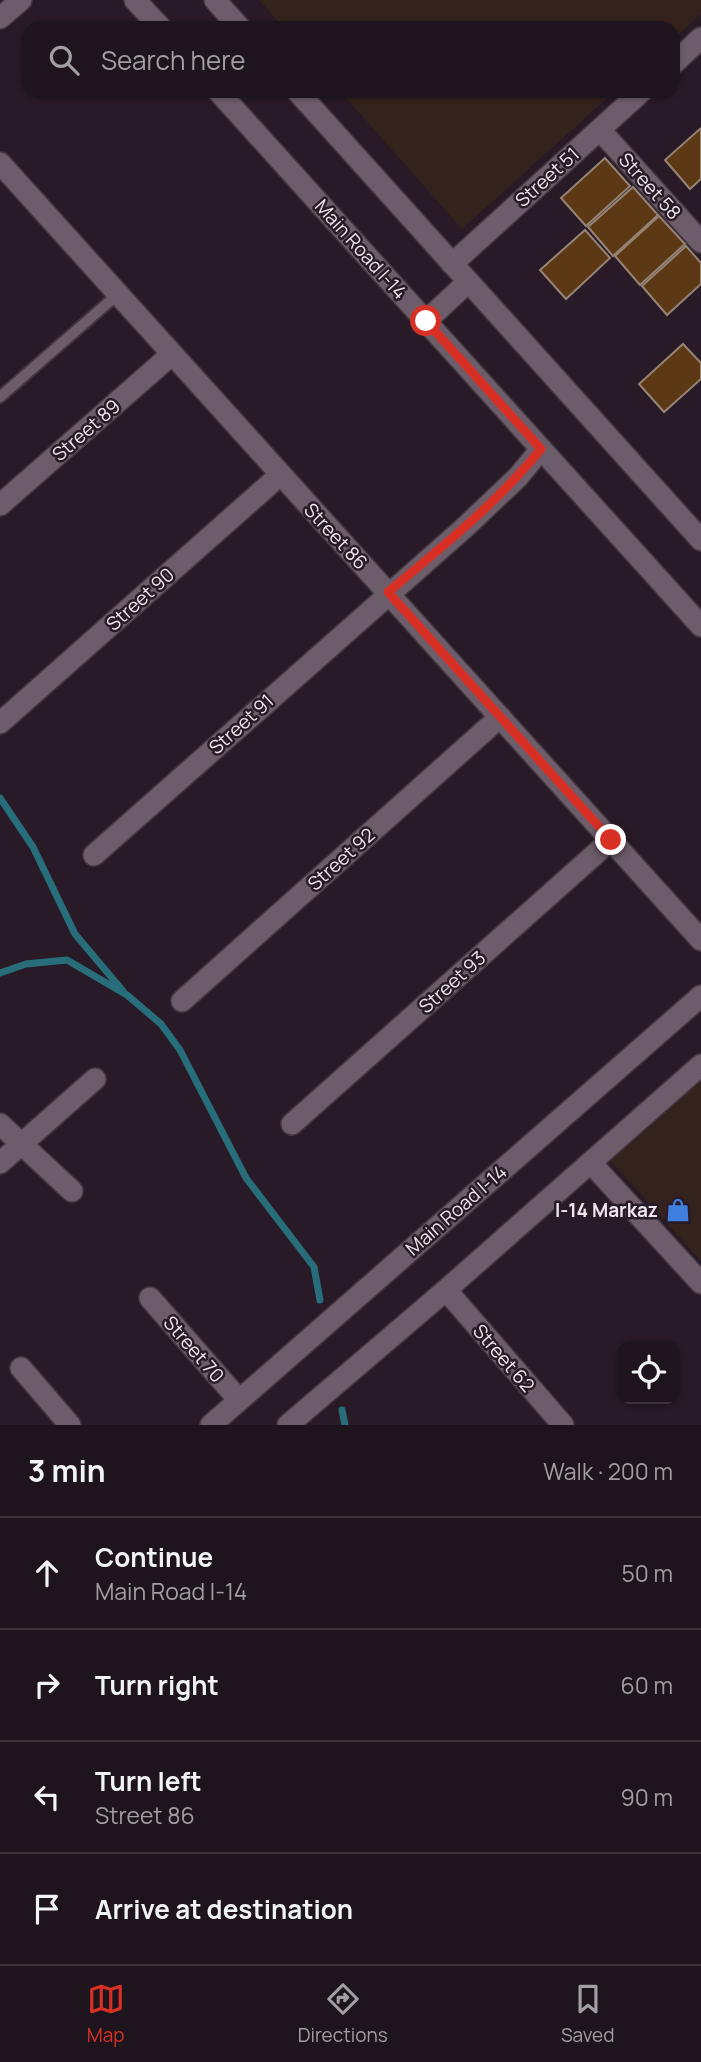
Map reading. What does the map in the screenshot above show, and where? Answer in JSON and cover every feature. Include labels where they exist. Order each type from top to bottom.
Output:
[{"type":"street","points":[[0,18],[21,0]]},
{"type":"street","points":[[135,0],[154,21]]},
{"type":"street","points":[[215,0],[234,21]]},
{"type":"street","points":[[680,58],[701,38]]},
{"type":"street","name":"Main Road I-14","points":[[224,98],[701,626]]},
{"type":"street","points":[[303,98],[701,540]]},
{"type":"street","name":"Street 51","points":[[452,264],[634,98]]},
{"type":"street","name":"Street 58","points":[[600,130],[701,242]]},
{"type":"street","name":"Street 86","points":[[0,163],[701,940]]},
{"type":"street","points":[[426,321],[468,282]]},
{"type":"street","name":"Street 89","points":[[0,505],[172,355]]},
{"type":"street","name":"Street 91","points":[[94,855],[490,504],[518,477],[541,449]]},
{"type":"street","name":"Street 90","points":[[0,723],[280,475]]},
{"type":"street","name":"Street 92","points":[[182,1000],[500,716]]},
{"type":"street","name":"Street 93","points":[[292,1124],[611,840]]},
{"type":"street","name":"Main Road I-14","points":[[211,1425],[701,996]]},
{"type":"street","points":[[288,1425],[701,1065]]},
{"type":"street","points":[[0,1163],[95,1079]]},
{"type":"street","points":[[0,1124],[72,1191]]},
{"type":"street","points":[[591,1163],[701,1283]]},
{"type":"street","name":"Street 62","points":[[446,1290],[563,1425]]},
{"type":"street","name":"Street 70","points":[[150,1298],[239,1399]]},
{"type":"street","points":[[21,1368],[70,1425]]},
{"type":"lane","points":[[0,397],[118,294]]},
{"type":"shaded area","points":[[259,0],[701,0],[701,14],[680,33],[680,21],[278,21]]},
{"type":"shaded area","points":[[346,98],[607,98],[462,229]]},
{"type":"shaded area","name":"I-14 Markaz","points":[[701,1079],[701,1261],[610,1160]]},
{"type":"building","points":[[701,128],[701,179],[690,189],[665,160]]},
{"type":"building","points":[[605,158],[630,186],[586,226],[561,198]]},
{"type":"building","points":[[633,187],[658,215],[613,256],[588,227]]},
{"type":"building","points":[[659,216],[685,244],[640,285],[615,256]]},
{"type":"building","points":[[585,230],[610,258],[566,299],[540,270]]},
{"type":"building","points":[[686,246],[701,263],[701,284],[667,315],[642,286]]},
{"type":"building","points":[[683,344],[701,363],[701,379],[664,412],[639,384]]},
{"type":"waterway","points":[[0,798],[33,847],[75,934],[123,991]]},
{"type":"waterway","points":[[0,973],[26,964],[67,960],[127,995],[161,1024],[180,1050],[246,1178],[314,1267],[320,1300]]},
{"type":"waterway","points":[[342,1410],[345,1425]]},
{"type":"place","name":"I-14 Markaz","points":[[678,1210]]},
{"type":"route","points":[[426,321],[541,449],[518,477],[490,504],[388,592],[611,840]]}]
